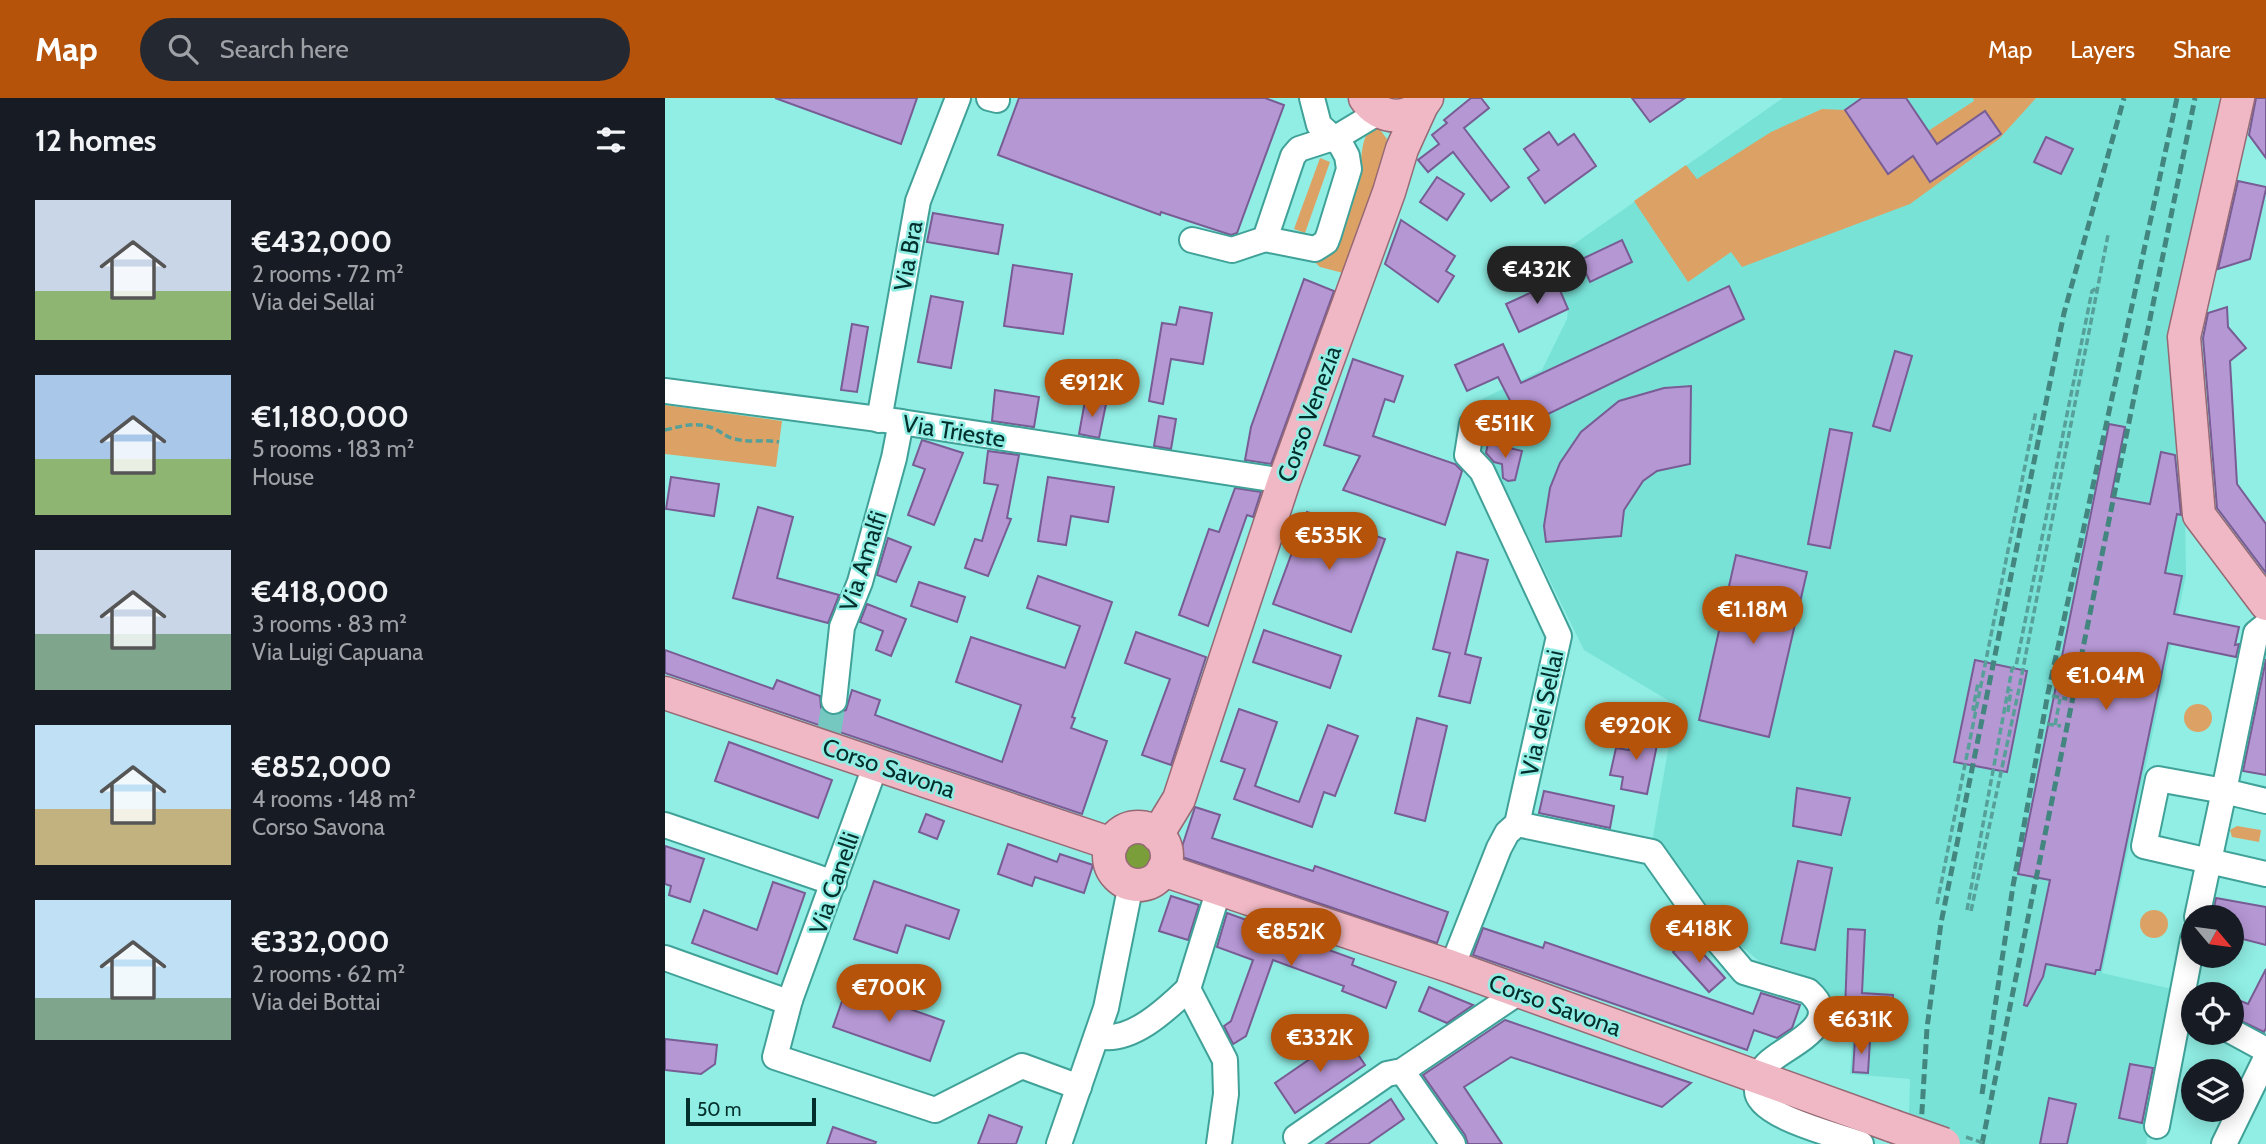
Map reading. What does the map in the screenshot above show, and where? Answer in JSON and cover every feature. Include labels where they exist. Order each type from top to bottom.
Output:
[{"type":"main road","points":[[2238,98],[2184,337],[2199,515],[2266,604]]},
{"type":"main road","points":[[1375,107],[1401,116],[1425,102]]},
{"type":"main road","name":"Corso Venezia","points":[[1157,835],[1179,799],[1284,481],[1389,192],[1402,149],[1425,102]]},
{"type":"main road","points":[[1375,107],[1402,149]]},
{"type":"main road","name":"Corso Savona","points":[[665,693],[828,740],[876,764],[1112,844]]},
{"type":"main road","points":[[1132,828],[1141,828],[1157,835],[1166,852],[1163,870],[1150,883],[1131,884],[1112,869],[1109,852],[1117,837],[1132,828]]},
{"type":"main road","name":"Corso Savona","points":[[1163,870],[1452,967],[1944,1144]]},
{"type":"street","name":"Via Bra","points":[[890,421],[918,201],[958,98]]},
{"type":"street","points":[[989,98],[997,98]]},
{"type":"street","points":[[1192,240],[1232,250],[1265,239],[1315,249],[1326,242],[1349,169],[1347,156],[1319,125],[1312,98]]},
{"type":"street","points":[[1265,239],[1293,156],[1299,149],[1333,138],[1375,107]]},
{"type":"street","name":"Via Trieste","points":[[665,391],[890,421],[1284,481]]},
{"type":"street","name":"Via Amalfi","points":[[834,701],[842,627],[860,582],[894,458],[890,421]]},
{"type":"street","name":"Via dei Sellai","points":[[1452,967],[1499,848],[1507,832],[1517,824],[1559,636],[1482,471],[1467,455],[1472,424]]},
{"type":"street","points":[[2200,905],[2256,633],[2266,625]]},
{"type":"street","name":"Via Canelli","points":[[876,764],[790,1000],[775,1057],[935,1110],[1022,1066],[1079,1087]]},
{"type":"street","points":[[2266,801],[2158,779],[2144,846],[2266,874]]},
{"type":"street","points":[[1517,824],[1652,852],[1700,920],[1744,972],[1808,991],[1814,996],[1820,1013],[1811,1033],[1765,1065],[1756,1091],[1760,1102],[1776,1113],[1861,1144]]},
{"type":"street","points":[[665,825],[834,883]]},
{"type":"street","points":[[1059,1144],[1098,1036],[1117,963],[1131,884]]},
{"type":"street","points":[[1098,1036],[1114,1039],[1163,1013],[1188,989],[1219,889]]},
{"type":"street","points":[[665,958],[785,1001],[790,1000]]},
{"type":"street","points":[[1188,989],[1225,1060],[1226,1094],[1219,1144]]},
{"type":"street","points":[[1296,1137],[1387,1074],[1402,1071],[1519,992]]},
{"type":"street","points":[[2157,1126],[2181,1027]]},
{"type":"street","points":[[2244,1038],[2266,1050]]},
{"type":"street","points":[[2224,1144],[2266,1058]]},
{"type":"street","points":[[1402,1071],[1453,1144]]},
{"type":"path","points":[[2098,287],[2092,291],[2016,666],[2012,669],[2011,687],[1969,911],[2010,718],[2014,713],[2019,689],[2098,287],[2108,235]]},
{"type":"path","points":[[1937,904],[1976,710],[1973,709],[2036,411]]},
{"type":"path","points":[[665,430],[689,424],[713,428],[731,439],[748,441],[761,438],[779,442]]},
{"type":"path","points":[[2056,677],[2071,681]]},
{"type":"path","points":[[2055,725],[2064,679]]},
{"type":"path","points":[[2011,687],[2019,689]]},
{"type":"path","points":[[2052,696],[2067,699]]},
{"type":"path","points":[[2005,711],[2014,713]]},
{"type":"path","points":[[2047,724],[2061,726]]},
{"type":"shaded area","points":[[1783,98],[2225,98],[2184,457],[2186,575],[2102,973],[2176,990],[2146,1144],[1908,1144],[1910,1079],[1850,1074],[1853,1033],[1824,990],[1794,972],[1759,961],[1730,937],[1659,845],[1652,842],[1676,705],[1584,650],[1496,471],[1479,457],[1482,425],[1474,403],[1542,370],[1567,319],[1568,309],[1547,263]]},
{"type":"shaded area","points":[[1862,98],[1906,98],[1928,131],[1974,101],[1973,98],[2036,98],[1999,139],[1910,204],[1742,267],[1731,252],[1688,282],[1634,201],[1686,165],[1697,179],[1771,132],[1822,109],[1845,110]]},
{"type":"shaded area","points":[[1378,127],[1387,139],[1343,273],[1320,267],[1308,256],[1356,176],[1369,130]]},
{"type":"shaded area","points":[[1320,158],[1330,162],[1305,233],[1294,229]]},
{"type":"shaded area","points":[[665,405],[782,421],[776,467],[665,454]]},
{"type":"shaded area","points":[[2198,704],[2208,708],[2212,718],[2208,728],[2198,732],[2188,728],[2184,718],[2188,708]]},
{"type":"shaded area","points":[[2237,826],[2261,830],[2259,842],[2232,837],[2230,830]]},
{"type":"shaded area","points":[[1137,842],[1148,846],[1152,857],[1148,868],[1137,872],[1126,868],[1122,857],[1126,846]]},
{"type":"shaded area","points":[[2154,910],[2164,914],[2168,924],[2164,934],[2154,938],[2144,934],[2140,924],[2144,914]]},
{"type":"building","points":[[775,98],[917,98],[901,144]]},
{"type":"building","points":[[1019,98],[1265,98],[1284,105],[1237,233],[1231,235],[1161,212],[1160,215],[998,155]]},
{"type":"building","points":[[1471,98],[1481,98],[1489,108],[1464,128],[1509,187],[1491,201],[1453,152],[1428,172],[1418,160],[1439,144],[1432,135],[1447,123],[1444,120]]},
{"type":"building","points":[[1632,98],[1685,98],[1650,122]]},
{"type":"building","points":[[1862,98],[1906,98],[1937,144],[1985,111],[2001,134],[1930,182],[1913,156],[1888,174],[1845,110]]},
{"type":"building","points":[[2256,98],[2266,98],[2266,158],[2249,135]]},
{"type":"building","points":[[1549,132],[1558,145],[1574,134],[1596,166],[1545,203],[1528,178],[1539,170],[1524,149]]},
{"type":"building","points":[[2046,137],[2073,149],[2061,174],[2034,162]]},
{"type":"building","points":[[1437,177],[1464,194],[1447,220],[1420,202]]},
{"type":"building","points":[[2238,181],[2266,189],[2250,259],[2218,269]]},
{"type":"building","points":[[933,213],[1003,225],[998,254],[927,242]]},
{"type":"building","points":[[1401,220],[1455,256],[1446,271],[1454,276],[1438,302],[1385,264]]},
{"type":"building","points":[[1622,240],[1632,262],[1590,282],[1580,260]]},
{"type":"building","points":[[1013,265],[1072,274],[1063,334],[1004,326]]},
{"type":"building","points":[[1304,279],[1334,291],[1271,464],[1245,460],[1251,427]]},
{"type":"building","points":[[1556,281],[1568,309],[1519,332],[1506,304]]},
{"type":"building","points":[[1729,286],[1744,319],[1523,426],[1498,377],[1467,391],[1455,365],[1503,344],[1521,383]]},
{"type":"building","points":[[931,296],[963,302],[951,368],[918,362]]},
{"type":"building","points":[[1180,307],[1212,313],[1203,364],[1171,359],[1163,404],[1149,401],[1162,323],[1176,325]]},
{"type":"building","points":[[2227,307],[2228,327],[2246,348],[2230,361],[2237,484],[2266,524],[2266,573],[2217,508],[2203,338],[2208,313]]},
{"type":"building","points":[[852,324],[868,327],[857,392],[841,390]]},
{"type":"building","points":[[1895,351],[1912,356],[1890,431],[1873,426]]},
{"type":"building","points":[[1353,359],[1403,376],[1394,402],[1385,399],[1373,436],[1455,464],[1462,471],[1445,525],[1343,490],[1360,456],[1324,445]]},
{"type":"building","points":[[1691,386],[1690,464],[1657,471],[1643,481],[1624,510],[1621,536],[1546,542],[1544,526],[1550,488],[1560,463],[1581,432],[1619,401],[1664,388]]},
{"type":"building","points":[[995,390],[1039,397],[1034,427],[992,421]]},
{"type":"building","points":[[1085,401],[1106,404],[1099,438],[1079,434]]},
{"type":"building","points":[[1159,416],[1176,419],[1171,449],[1154,446]]},
{"type":"building","points":[[2109,424],[2125,427],[2111,497],[2150,504],[2161,452],[2175,455],[2181,515],[2177,514],[2165,573],[2182,576],[2174,614],[2239,627],[2235,645],[2239,644],[2236,657],[2168,643],[2100,970],[2096,970],[2095,974],[2046,964],[2043,977],[2027,1006],[2024,1005],[2050,880],[2018,874]]},
{"type":"building","points":[[1830,429],[1852,433],[1830,548],[1808,544]]},
{"type":"building","points":[[922,440],[963,453],[934,525],[908,515],[925,469],[913,465]]},
{"type":"building","points":[[1488,443],[1522,451],[1515,480],[1508,481],[1503,478],[1502,464],[1494,462],[1486,453]]},
{"type":"building","points":[[988,451],[1019,455],[1007,518],[1011,519],[988,576],[965,568],[975,539],[982,541],[998,485],[984,483]]},
{"type":"building","points":[[671,477],[719,484],[714,516],[666,509]]},
{"type":"building","points":[[1048,477],[1114,487],[1108,522],[1071,516],[1066,545],[1038,541]]},
{"type":"building","points":[[1235,488],[1261,492],[1253,517],[1247,515],[1208,626],[1179,615],[1209,529],[1219,532]]},
{"type":"building","points":[[758,507],[793,517],[777,578],[839,595],[828,623],[733,598]]},
{"type":"building","points":[[1307,512],[1385,539],[1351,632],[1273,604]]},
{"type":"building","points":[[888,538],[911,547],[896,582],[877,575]]},
{"type":"building","points":[[1457,552],[1488,560],[1465,654],[1481,658],[1470,703],[1439,696],[1450,653],[1433,649]]},
{"type":"building","points":[[1736,555],[1807,572],[1769,737],[1699,720]]},
{"type":"building","points":[[1038,576],[1112,602],[1072,717],[1075,718],[1071,728],[1107,741],[1082,814],[665,673],[665,650],[773,689],[777,680],[820,696],[821,708],[833,716],[846,710],[852,690],[880,700],[875,715],[1002,762],[1021,705],[956,682],[971,637],[1065,668],[1080,626],[1027,608]]},
{"type":"building","points":[[919,582],[965,597],[957,622],[911,606]]},
{"type":"building","points":[[867,604],[906,619],[891,656],[876,650],[883,631],[860,622]]},
{"type":"building","points":[[1264,630],[1341,656],[1330,688],[1253,662]]},
{"type":"building","points":[[1136,632],[1206,657],[1171,765],[1142,755],[1170,679],[1125,663]]},
{"type":"building","points":[[2266,659],[2266,775],[2243,771]]},
{"type":"building","points":[[1975,660],[2027,671],[2007,772],[1954,762]]},
{"type":"building","points":[[1239,709],[1277,722],[1255,786],[1299,802],[1328,725],[1358,736],[1335,796],[1324,792],[1312,827],[1234,799],[1245,769],[1221,761]]},
{"type":"building","points":[[1417,718],[1447,726],[1425,821],[1395,813]]},
{"type":"building","points":[[1633,730],[1659,735],[1647,794],[1621,789],[1623,777],[1610,775],[1616,748],[1629,750]]},
{"type":"building","points":[[729,742],[832,780],[818,818],[715,781]]},
{"type":"building","points":[[1797,788],[1850,798],[1841,835],[1793,826]]},
{"type":"building","points":[[1544,791],[1614,806],[1610,828],[1539,813]]},
{"type":"building","points":[[1195,807],[1220,815],[1212,838],[1313,871],[1315,866],[1448,912],[1437,943],[1179,856]]},
{"type":"building","points":[[926,814],[944,821],[937,839],[919,832]]},
{"type":"building","points":[[1008,844],[1057,862],[1060,854],[1093,865],[1084,893],[1035,877],[1032,886],[998,874]]},
{"type":"building","points":[[665,846],[704,859],[690,902],[669,895],[671,886],[665,884]]},
{"type":"building","points":[[1798,861],[1832,868],[1815,950],[1781,943]]},
{"type":"building","points":[[874,881],[959,910],[949,939],[906,925],[897,953],[854,939]]},
{"type":"building","points":[[773,882],[805,893],[777,974],[692,943],[704,910],[757,930]]},
{"type":"building","points":[[1171,896],[1199,905],[1188,940],[1159,931]]},
{"type":"building","points":[[2216,898],[2266,907],[2266,945],[2244,939],[2244,905],[2215,905]]},
{"type":"building","points":[[1227,913],[1354,959],[1352,965],[1396,982],[1386,1008],[1342,991],[1344,986],[1273,960],[1246,1036],[1233,1044],[1224,1026],[1231,1021],[1253,960],[1217,947]]},
{"type":"building","points":[[1483,928],[1543,948],[1545,942],[1753,1014],[1761,993],[1800,1005],[1792,1028],[1777,1038],[1754,1030],[1747,1050],[1473,955]]},
{"type":"building","points":[[1848,929],[1865,930],[1862,993],[1893,995],[1890,1038],[1873,1037],[1874,1015],[1845,1011]]},
{"type":"building","points":[[1689,938],[1725,978],[1709,992],[1673,952]]},
{"type":"building","points":[[2266,969],[2264,1032],[2244,1022],[2244,1002],[2248,1004]]},
{"type":"building","points":[[847,987],[944,1021],[930,1061],[833,1027]]},
{"type":"building","points":[[1429,987],[1473,1005],[1447,1023],[1419,1011]]},
{"type":"building","points":[[1505,1020],[1691,1083],[1662,1107],[1511,1057],[1464,1087],[1502,1144],[1468,1144],[1465,1135],[1423,1075]]},
{"type":"building","points":[[1345,1035],[1365,1065],[1295,1113],[1275,1083]]},
{"type":"building","points":[[665,1039],[717,1045],[715,1064],[701,1074],[665,1070]]},
{"type":"building","points":[[1855,1039],[1870,1040],[1868,1073],[1853,1072]]},
{"type":"building","points":[[2130,1064],[2153,1068],[2142,1123],[2119,1118]]},
{"type":"building","points":[[2049,1098],[2076,1104],[2067,1144],[2040,1144]]},
{"type":"building","points":[[1391,1099],[1404,1119],[1368,1144],[1326,1144]]},
{"type":"building","points":[[989,1115],[1022,1127],[1016,1144],[978,1144]]},
{"type":"building","points":[[833,1127],[876,1142],[827,1144]]},
{"type":"tunnel","points":[[829,733],[834,701]]},
{"type":"railway","points":[[1920,1144],[1927,1028],[1941,923],[2064,313],[2124,98]]},
{"type":"railway","points":[[1982,1094],[2013,886],[2048,693],[2177,98]]},
{"type":"railway","points":[[1982,1144],[2195,98]]}]
